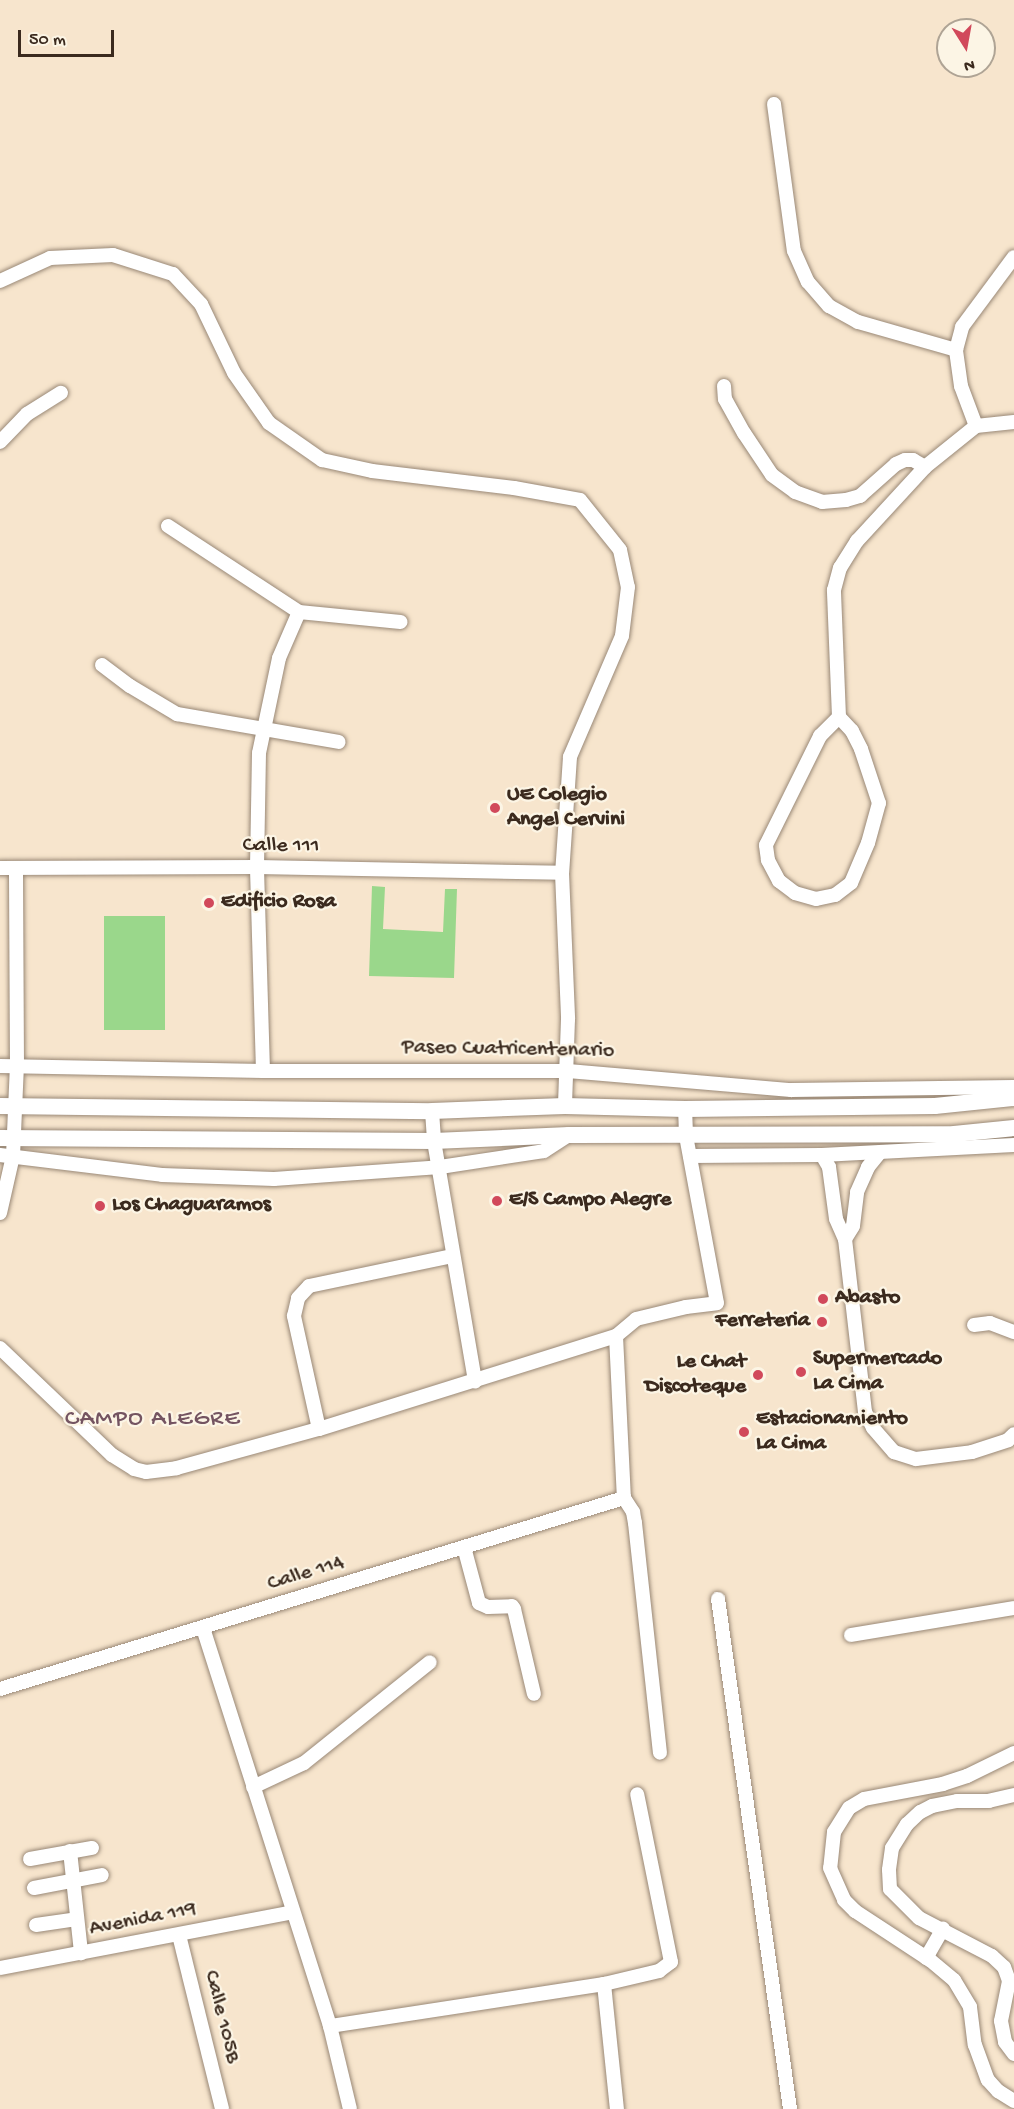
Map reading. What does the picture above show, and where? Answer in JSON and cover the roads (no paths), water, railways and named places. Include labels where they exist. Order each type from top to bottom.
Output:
[{"type":"street","points":[[774,104],[794,251],[808,282],[829,306],[858,322],[956,350]]},
{"type":"street","points":[[0,281],[50,258],[113,255],[173,274],[201,304],[234,373],[269,423],[322,460],[372,471],[514,488],[580,500],[620,550],[628,587],[622,636],[570,757],[562,873],[568,1071],[565,1106]]},
{"type":"street","points":[[976,426],[961,386],[956,350],[962,327],[1014,257]]},
{"type":"street","points":[[724,386],[725,399],[772,475],[795,492],[822,502],[846,500],[860,496],[896,464],[905,460],[913,460],[925,467]]},
{"type":"street","points":[[0,442],[27,414],[61,393]]},
{"type":"street","points":[[839,717],[820,736],[766,845],[768,860],[779,881],[795,892],[816,899],[835,895],[851,883],[868,843],[879,803],[861,749],[852,731],[839,717],[834,590],[840,567],[857,541],[925,467],[976,426],[1014,422]]},
{"type":"street","points":[[168,526],[299,612],[401,622]]},
{"type":"street","points":[[263,1071],[257,867],[259,753],[279,658],[299,612]]},
{"type":"street","points":[[102,665],[130,686],[177,714],[339,742]]},
{"type":"street","name":"Calle 111","points":[[0,868],[257,867],[562,873]]},
{"type":"street","points":[[0,1213],[7,1155],[7,1106],[17,1066],[16,868]]},
{"type":"street","name":"Paseo Cuatricentenario","points":[[0,1066],[263,1071],[568,1071],[791,1090],[1012,1092]]},
{"type":"street","name":"Paseo Cuatricentenario","points":[[7,1106],[432,1111],[565,1106],[685,1108],[935,1106],[1012,1092]]},
{"type":"street","points":[[0,1348],[112,1455],[134,1469],[146,1472],[177,1468],[319,1429],[476,1382],[616,1336],[636,1319],[686,1307],[717,1303],[686,1135],[685,1108]]},
{"type":"street","points":[[432,1111],[434,1141],[476,1382]]},
{"type":"street","points":[[7,1138],[434,1141],[569,1135],[954,1134],[1009,1131]]},
{"type":"street","points":[[7,1155],[162,1175],[274,1179],[440,1167],[544,1151],[569,1135]]},
{"type":"street","points":[[690,1156],[822,1155],[1014,1145]]},
{"type":"street","points":[[845,1239],[853,1226],[857,1191],[868,1167],[880,1152]]},
{"type":"street","points":[[822,1155],[829,1167],[836,1219],[845,1239],[865,1412],[880,1436],[894,1452],[916,1459],[972,1452],[1008,1440],[1014,1434]]},
{"type":"street","points":[[319,1429],[294,1316],[298,1298],[309,1286],[453,1256]]},
{"type":"street","points":[[974,1325],[990,1323],[1014,1332]]},
{"type":"street","points":[[616,1336],[624,1498],[633,1512],[635,1523],[660,1753]]},
{"type":"street","name":"Calle 114","points":[[0,1689],[624,1498]]},
{"type":"street","points":[[464,1547],[479,1603],[488,1607],[512,1606],[514,1609],[534,1694]]},
{"type":"street","points":[[718,1599],[790,2109]]},
{"type":"street","points":[[851,1635],[1014,1608]]},
{"type":"street","points":[[203,1628],[330,2026],[350,2109]]},
{"type":"street","points":[[253,1787],[304,1763],[430,1662]]},
{"type":"street","points":[[1014,1753],[967,1776],[943,1784],[864,1799],[849,1808],[834,1832],[830,1868],[844,1900],[855,1911],[926,1958],[954,1980],[970,2007],[975,2045],[988,2080],[998,2091],[1014,2101]]},
{"type":"street","points":[[330,2026],[604,1984],[659,1971],[671,1962],[637,1794]]},
{"type":"street","points":[[1014,1795],[989,1801],[957,1801],[932,1806],[907,1824],[891,1848],[890,1889],[920,1918],[992,1956],[1004,1966],[1009,1981],[1001,2021],[1005,2042],[1014,2054]]},
{"type":"street","points":[[30,1859],[92,1848]]},
{"type":"street","points":[[70,1851],[81,1953]]},
{"type":"street","points":[[34,1888],[102,1875]]},
{"type":"street","name":"Avenida 119","points":[[0,1968],[293,1912]]},
{"type":"street","points":[[36,1925],[77,1919]]},
{"type":"street","points":[[926,1958],[943,1929]]},
{"type":"street","name":"Calle 105B","points":[[179,1935],[222,2109]]},
{"type":"street","points":[[604,1984],[618,2109]]},
{"type":"place","name":"UE Colegio Angel Cervini","points":[[495,808]]},
{"type":"place","name":"Edificio Rosa","points":[[209,903]]},
{"type":"place","name":"E/S Campo Alegre","points":[[497,1201]]},
{"type":"place","name":"Los Chaguaramos","points":[[100,1206]]},
{"type":"place","name":"Abasto","points":[[823,1299]]},
{"type":"place","name":"Ferreteria","points":[[822,1322]]},
{"type":"place","name":"Supermercado La Cima","points":[[801,1372]]},
{"type":"place","name":"Le Chat Discoteque","points":[[758,1375]]},
{"type":"place","name":"Estacionamiento La Cima","points":[[744,1432]]},
{"type":"district","name":"CAMPO ALEGRE","points":[[153,1420]]}]
